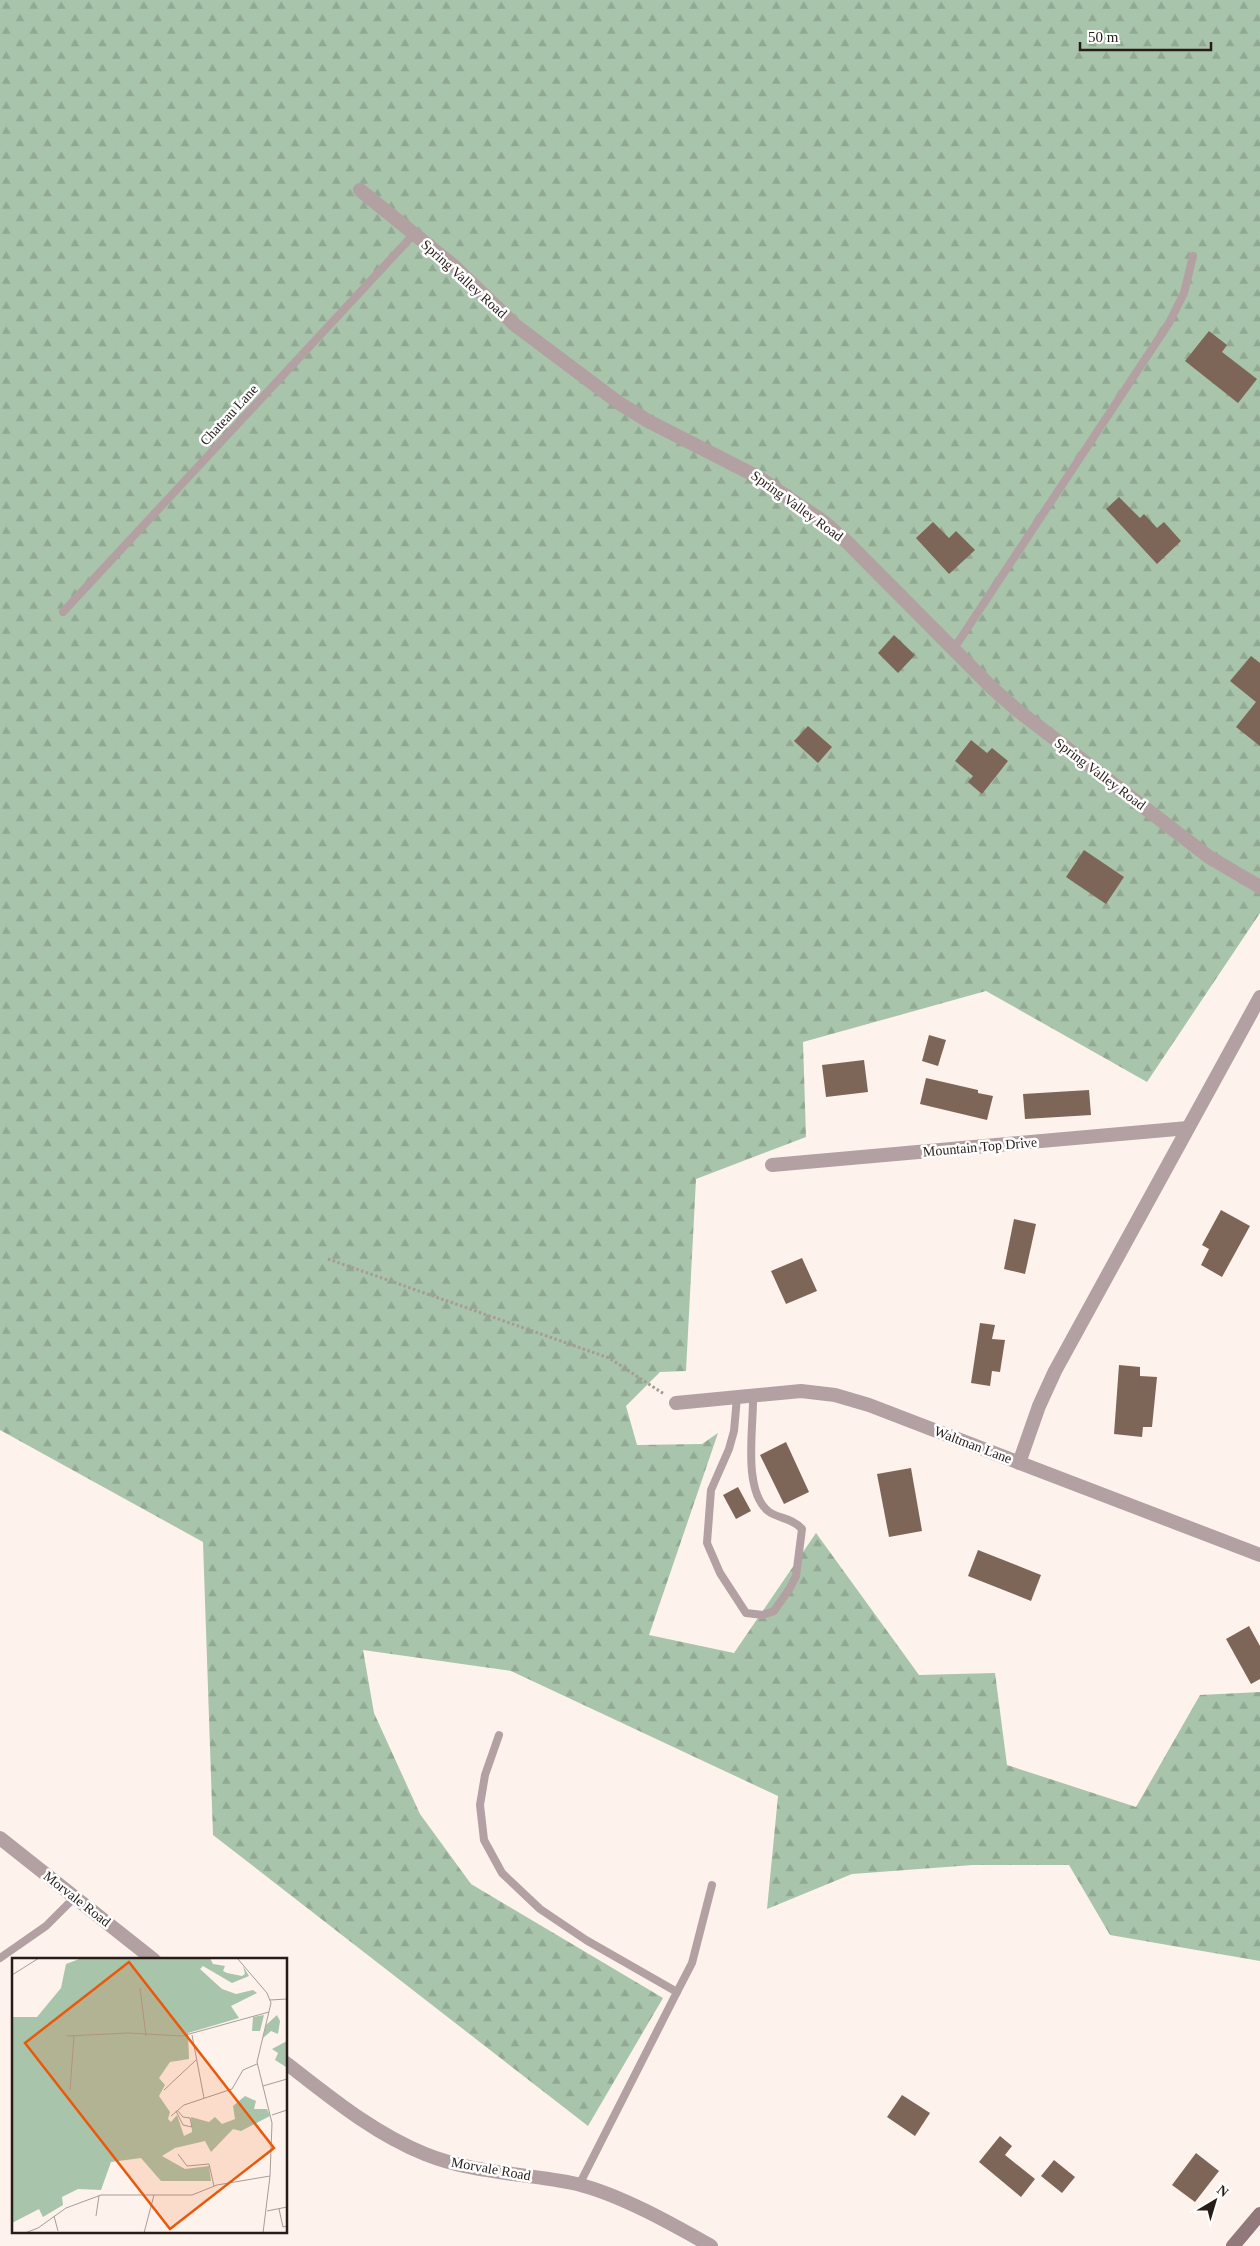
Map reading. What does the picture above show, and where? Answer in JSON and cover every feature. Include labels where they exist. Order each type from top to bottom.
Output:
[{"type":"main road","points":[[1233,2246],[1260,2214]]},
{"type":"street","name":"Spring Valley Road","points":[[360,190],[455,267],[515,325],[619,403],[648,421],[758,477],[831,527],[991,687],[1030,720],[1209,857],[1260,887]]},
{"type":"street","points":[[1019,1463],[1039,1406],[1052,1376],[1260,997]]},
{"type":"street","name":"Mountain Top Drive","points":[[772,1165],[1188,1128]]},
{"type":"street","name":"Waltman Lane","points":[[676,1403],[801,1391],[835,1395],[869,1405],[1260,1555]]},
{"type":"street","name":"Morvale Road","points":[[0,1838],[151,1958]]},
{"type":"street","name":"Morvale Road","points":[[288,2065],[368,2125],[424,2154],[456,2164],[579,2185],[615,2197],[711,2246]]},
{"type":"lane","name":"Chateau Lane","points":[[63,612],[414,234]]},
{"type":"lane","points":[[954,650],[1173,316],[1187,285],[1193,256]]},
{"type":"lane","points":[[737,1397],[731,1440],[711,1490],[706,1543],[720,1573],[738,1604],[746,1613],[763,1615],[774,1611],[796,1576],[802,1529],[796,1522],[769,1512],[760,1500],[754,1484],[750,1452],[754,1423],[753,1395]]},
{"type":"lane","points":[[499,1735],[486,1774],[480,1805],[484,1840],[502,1873],[540,1909],[586,1940],[677,1992]]},
{"type":"lane","points":[[579,2185],[692,1963],[712,1885]]},
{"type":"lane","points":[[0,1958],[46,1926],[75,1897]]},
{"type":"path","points":[[328,1259],[610,1358],[631,1370],[676,1403]]},
{"type":"green space","points":[[0,0],[1260,0],[1260,913],[1147,1082],[986,991],[803,1042],[806,1137],[696,1179],[686,1371],[660,1372],[626,1406],[637,1445],[702,1444],[718,1433],[649,1635],[734,1653],[816,1533],[919,1675],[995,1673],[1007,1765],[1136,1807],[1200,1695],[1260,1692],[1260,1961],[1110,1935],[1069,1865],[973,1865],[852,1874],[767,1909],[778,1796],[511,1671],[363,1650],[374,1713],[420,1814],[471,1884],[663,1998],[588,2126],[213,1835],[203,1542],[0,1430]]},
{"type":"building","points":[[1209,331],[1227,345],[1222,352],[1257,379],[1238,403],[1185,361]]},
{"type":"building","points":[[1119,497],[1140,518],[1144,514],[1157,528],[1164,522],[1181,541],[1157,564],[1106,509]]},
{"type":"building","points":[[933,522],[949,538],[956,531],[975,550],[949,574],[916,538]]},
{"type":"building","points":[[894,635],[915,655],[898,673],[878,653]]},
{"type":"building","points":[[1251,656],[1260,663],[1260,746],[1236,727],[1256,702],[1230,681]]},
{"type":"building","points":[[808,726],[832,747],[818,763],[794,741]]},
{"type":"building","points":[[971,740],[987,753],[992,748],[1008,761],[982,794],[968,782],[973,776],[955,761]]},
{"type":"building","points":[[1084,850],[1124,877],[1106,904],[1066,877]]},
{"type":"building","points":[[929,1035],[946,1040],[938,1066],[922,1061]]},
{"type":"building","points":[[864,1060],[868,1092],[826,1097],[822,1065]]},
{"type":"building","points":[[926,1078],[978,1090],[978,1093],[993,1096],[987,1120],[920,1104]]},
{"type":"building","points":[[1089,1090],[1091,1115],[1025,1119],[1023,1094]]},
{"type":"building","points":[[1221,1210],[1250,1226],[1222,1277],[1201,1265],[1209,1249],[1202,1245]]},
{"type":"building","points":[[1014,1219],[1036,1224],[1025,1274],[1004,1269]]},
{"type":"building","points":[[802,1258],[817,1291],[786,1304],[771,1271]]},
{"type":"building","points":[[980,1323],[995,1325],[992,1339],[1005,1340],[1000,1372],[992,1371],[990,1386],[971,1383]]},
{"type":"building","points":[[1119,1365],[1140,1367],[1140,1376],[1157,1377],[1152,1427],[1143,1427],[1142,1437],[1114,1434]]},
{"type":"building","points":[[786,1442],[809,1492],[784,1504],[760,1455]]},
{"type":"building","points":[[911,1468],[922,1531],[889,1537],[877,1474]]},
{"type":"building","points":[[738,1487],[751,1511],[736,1519],[723,1495]]},
{"type":"building","points":[[978,1550],[1041,1575],[1031,1601],[968,1576]]},
{"type":"building","points":[[1249,1626],[1260,1646],[1260,1679],[1251,1684],[1226,1639]]},
{"type":"building","points":[[902,2095],[930,2113],[915,2136],[887,2117]]},
{"type":"building","points":[[1000,2136],[1012,2146],[1005,2155],[1035,2179],[1021,2197],[979,2162]]},
{"type":"building","points":[[1196,2153],[1219,2171],[1195,2202],[1172,2185]]},
{"type":"building","points":[[1054,2160],[1075,2177],[1062,2193],[1041,2176]]}]
